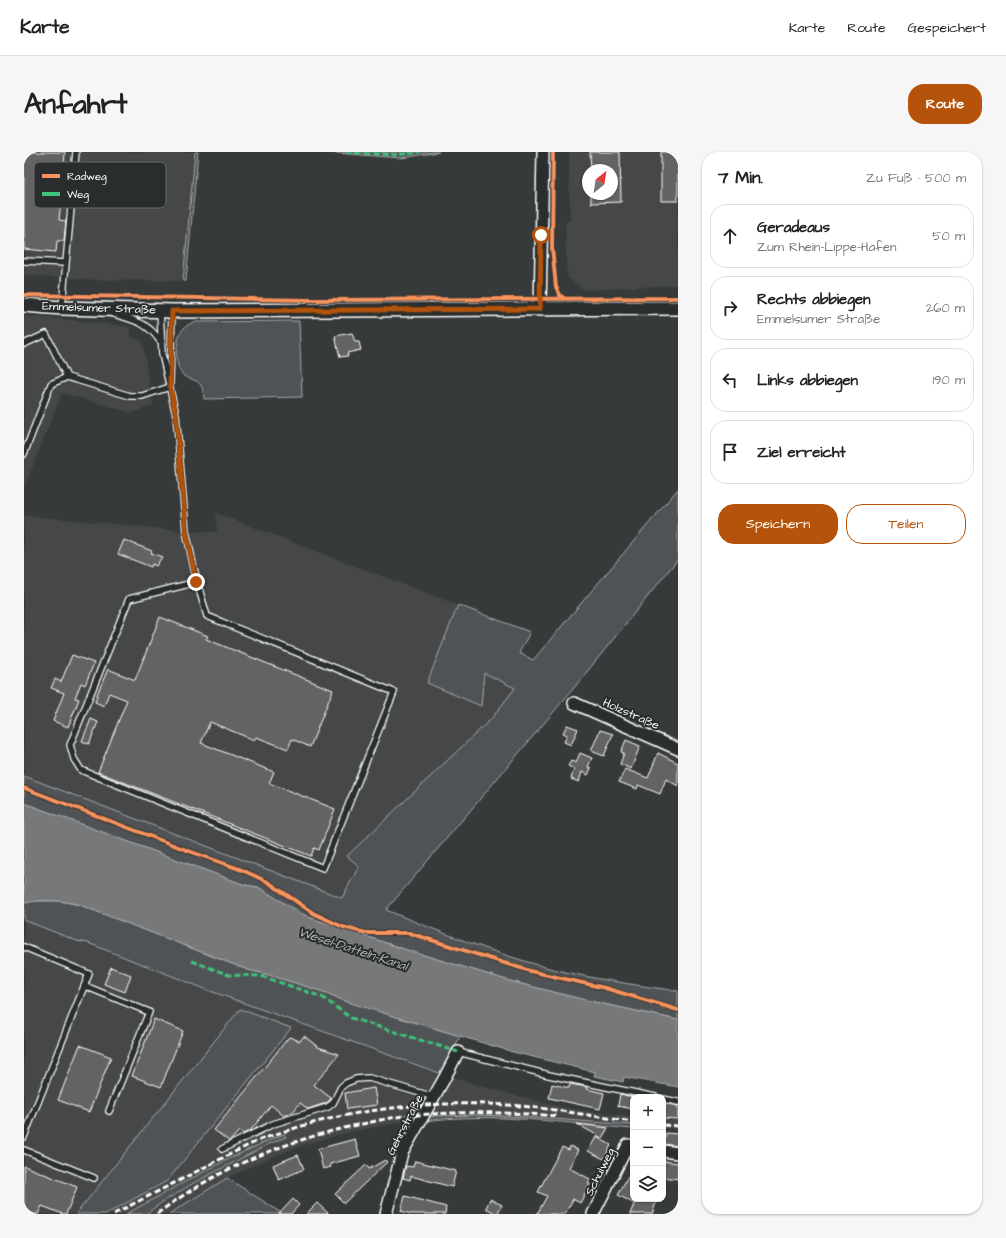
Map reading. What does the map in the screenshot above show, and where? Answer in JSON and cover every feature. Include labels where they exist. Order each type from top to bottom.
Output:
[{"type":"street","points":[[540,309],[543,152]]},
{"type":"street","name":"Emmelsumer Straße","points":[[24,305],[62,308],[166,311],[678,308]]},
{"type":"street","name":"Holzstraße","points":[[574,703],[678,749]]},
{"type":"street","name":"Gehrstraße","points":[[386,1214],[402,1153],[458,1052]]},
{"type":"street","name":"Schulweg","points":[[593,1214],[628,1145],[630,1145]]},
{"type":"street","points":[[666,1151],[678,1153]]},
{"type":"lane","points":[[75,162],[76,152]]},
{"type":"lane","points":[[62,308],[71,208]]},
{"type":"lane","points":[[24,261],[66,263]]},
{"type":"lane","points":[[97,309],[144,324],[161,342]]},
{"type":"lane","points":[[166,311],[161,342],[165,371],[176,415],[186,531],[196,582],[207,616],[394,692],[323,868],[81,770],[74,759],[70,745],[129,599],[196,582]]},
{"type":"lane","points":[[166,311],[170,387]]},
{"type":"lane","points":[[24,344],[46,334],[67,377]]},
{"type":"lane","points":[[24,454],[51,384],[67,377],[130,396],[142,396],[170,387]]},
{"type":"lane","points":[[24,947],[90,974],[24,1137]]},
{"type":"lane","points":[[85,986],[150,1012],[109,1111]]},
{"type":"lane","points":[[458,1052],[549,1075],[641,1094]]},
{"type":"lane","points":[[222,1149],[273,1124],[328,1107],[333,1103],[341,1087],[356,1079],[369,1078],[434,1097]]},
{"type":"lane","points":[[666,1100],[678,1102]]},
{"type":"lane","points":[[24,1150],[94,1178]]},
{"type":"shaded area","points":[[24,152],[195,152],[183,281],[97,280],[24,275]]},
{"type":"shaded area","points":[[195,152],[198,152],[186,281],[183,281]]},
{"type":"shaded area","points":[[322,152],[439,152],[401,158]]},
{"type":"shaded area","points":[[569,152],[678,152],[678,285],[584,290],[567,277],[565,222],[570,221]]},
{"type":"shaded area","points":[[24,316],[131,327],[129,336],[142,340],[153,405],[132,413],[62,393],[24,488]]},
{"type":"shaded area","points":[[299,321],[302,397],[204,399],[201,385],[183,375],[178,367],[177,347],[181,332],[193,322]]},
{"type":"shaded area","points":[[678,489],[678,559],[573,689],[386,910],[487,949],[549,968],[597,979],[678,991],[678,1020],[585,1000],[510,981],[410,951],[308,917],[258,887],[245,885],[24,803],[24,776],[342,898],[359,866],[347,856],[492,718],[515,688],[484,673],[481,706],[427,683],[458,605],[530,632],[519,653],[533,660]]},
{"type":"shaded area","points":[[216,513],[458,605],[427,683],[480,706],[484,673],[516,688],[492,718],[347,856],[359,866],[342,899],[24,776],[24,515],[186,531],[217,532]]},
{"type":"shaded area","points":[[33,901],[60,901],[80,905],[248,970],[266,974],[327,993],[344,1001],[460,1036],[442,1074],[213,992],[88,943],[77,941],[24,920],[24,903]]},
{"type":"shaded area","points":[[24,920],[77,941],[88,943],[213,992],[417,1066],[484,1087],[557,1106],[630,1117],[630,1125],[501,1116],[435,1116],[424,1121],[398,1123],[355,1131],[313,1142],[271,1157],[231,1176],[169,1214],[146,1214],[192,1184],[269,1144],[286,1137],[284,1135],[211,1168],[126,1214],[106,1214],[167,1181],[241,1009],[76,1214],[24,1214]]},
{"type":"shaded area","points":[[240,1009],[291,1028],[167,1181],[106,1214],[76,1214]]},
{"type":"shaded area","points":[[481,1115],[526,1117],[630,1125],[630,1129],[555,1121],[502,1118],[424,1121],[425,1118],[435,1116]]},
{"type":"shaded area","points":[[666,1119],[678,1120],[678,1129],[666,1128]]},
{"type":"shaded area","points":[[284,1134],[286,1137],[269,1144],[192,1184],[146,1214],[126,1214],[184,1182]]},
{"type":"shaded area","points":[[227,1178],[283,1214],[169,1214]]},
{"type":"water","name":"Wesel-Datteln-Kanal","points":[[24,803],[245,885],[258,887],[308,917],[410,951],[510,981],[585,1000],[678,1020],[678,1087],[624,1077],[623,1082],[594,1076],[595,1072],[513,1052],[344,1001],[327,993],[248,970],[80,905],[52,901],[24,903]]},
{"type":"building","points":[[24,152],[65,152],[64,162],[34,162],[34,208],[60,208],[59,220],[66,221],[64,241],[57,241],[56,252],[24,249]]},
{"type":"building","points":[[590,152],[620,152],[621,202],[591,203],[591,200],[618,200],[618,164],[591,164]]},
{"type":"building","points":[[661,152],[678,152],[678,201],[661,201]]},
{"type":"building","points":[[352,333],[355,342],[359,342],[361,350],[347,353],[348,356],[340,357],[335,336]]},
{"type":"building","points":[[124,540],[152,551],[151,553],[162,557],[156,566],[152,564],[151,567],[118,554]]},
{"type":"building","points":[[160,617],[208,636],[206,639],[333,690],[310,747],[292,739],[288,749],[256,737],[254,740],[210,722],[201,743],[274,772],[269,783],[335,809],[319,850],[314,848],[311,856],[98,772],[127,700],[109,693],[104,706],[95,702],[98,692],[108,669],[135,680]]},
{"type":"building","points":[[72,655],[94,663],[85,685],[81,683],[75,698],[79,699],[68,727],[53,721],[64,693],[51,688],[55,679],[61,682]]},
{"type":"building","points":[[91,719],[98,722],[89,744],[82,741]]},
{"type":"building","points":[[567,725],[578,729],[571,745],[564,742],[567,735],[563,733]]},
{"type":"building","points":[[600,730],[613,734],[604,756],[591,751]]},
{"type":"building","points":[[626,740],[640,746],[631,769],[620,764],[624,753],[621,752]]},
{"type":"building","points":[[580,753],[592,758],[588,767],[591,768],[588,775],[582,772],[579,782],[571,779],[574,769],[568,766],[571,761],[576,763]]},
{"type":"building","points":[[658,753],[678,763],[678,786],[666,779],[660,794],[638,785],[637,789],[619,782],[625,769],[648,778]]},
{"type":"building","points":[[111,967],[131,975],[125,992],[104,984]]},
{"type":"building","points":[[154,1019],[183,1031],[161,1087],[132,1076]]},
{"type":"building","points":[[304,1036],[318,1047],[339,1054],[314,1085],[331,1098],[330,1100],[326,1103],[308,1109],[300,1103],[293,1112],[284,1116],[271,1105],[251,1130],[243,1134],[239,1131],[229,1141],[214,1130],[289,1037],[300,1041]]},
{"type":"building","points":[[80,1045],[111,1057],[89,1112],[58,1100]]},
{"type":"building","points":[[552,1084],[569,1088],[570,1084],[587,1087],[586,1089],[604,1093],[600,1109],[549,1098]]},
{"type":"building","points":[[374,1088],[377,1105],[347,1109],[345,1093]]},
{"type":"building","points":[[620,1094],[630,1096],[630,1108],[618,1106]]},
{"type":"building","points":[[666,1104],[678,1106],[678,1119],[666,1118]]},
{"type":"building","points":[[577,1124],[608,1128],[602,1138]]},
{"type":"building","points":[[666,1133],[678,1134],[678,1146],[666,1144]]},
{"type":"building","points":[[596,1137],[611,1145],[604,1159],[588,1151]]},
{"type":"building","points":[[355,1139],[360,1156],[330,1164],[331,1167],[323,1169],[318,1149]]},
{"type":"building","points":[[570,1146],[578,1150],[569,1168],[590,1179],[588,1183],[590,1184],[580,1203],[573,1199],[565,1214],[537,1214],[547,1196],[538,1192],[562,1147],[569,1150]]},
{"type":"building","points":[[298,1155],[304,1169],[279,1180],[273,1165]]},
{"type":"building","points":[[385,1160],[387,1162],[344,1203],[335,1194],[366,1165],[369,1169]]},
{"type":"building","points":[[415,1161],[456,1171],[452,1187],[411,1176],[410,1180],[403,1178],[406,1166],[413,1167]]},
{"type":"building","points":[[666,1161],[678,1163],[678,1179],[666,1177]]},
{"type":"building","points":[[24,1166],[77,1187],[66,1214],[42,1206],[38,1214],[24,1214]]},
{"type":"building","points":[[630,1173],[630,1201],[618,1195]]},
{"type":"building","points":[[405,1196],[446,1207],[445,1214],[411,1214],[401,1211]]},
{"type":"building","points":[[293,1199],[299,1205],[291,1214],[279,1214]]},
{"type":"building","points":[[490,1199],[502,1205],[497,1214],[486,1208]]},
{"type":"building","points":[[635,1202],[656,1202],[652,1214],[630,1214]]},
{"type":"building","points":[[317,1203],[329,1214],[306,1214]]},
{"type":"railway","points":[[114,1214],[250,1144],[297,1127],[363,1112],[430,1105],[498,1104],[531,1107],[630,1122]]},
{"type":"railway","points":[[157,1214],[180,1197],[205,1182],[257,1156],[339,1129],[401,1116],[425,1114],[482,1113],[557,1116]]},
{"type":"railway","points":[[666,1125],[678,1126]]},
{"type":"marked path","points":[[346,152],[397,155],[420,152]]},
{"type":"marked path","points":[[192,961],[229,975],[261,976],[322,997],[351,1018],[458,1052]]},
{"type":"cycle path","points":[[553,152],[552,247],[556,287],[560,295],[565,299]]},
{"type":"cycle path","points":[[24,295],[314,300],[678,298]]},
{"type":"cycle path","points":[[24,788],[242,870],[268,882],[313,913],[343,927],[366,933],[409,933],[530,971],[605,988],[678,1010]]},
{"type":"route","points":[[196,582],[186,531],[176,415],[170,387],[172,311],[540,309],[541,235]]}]
